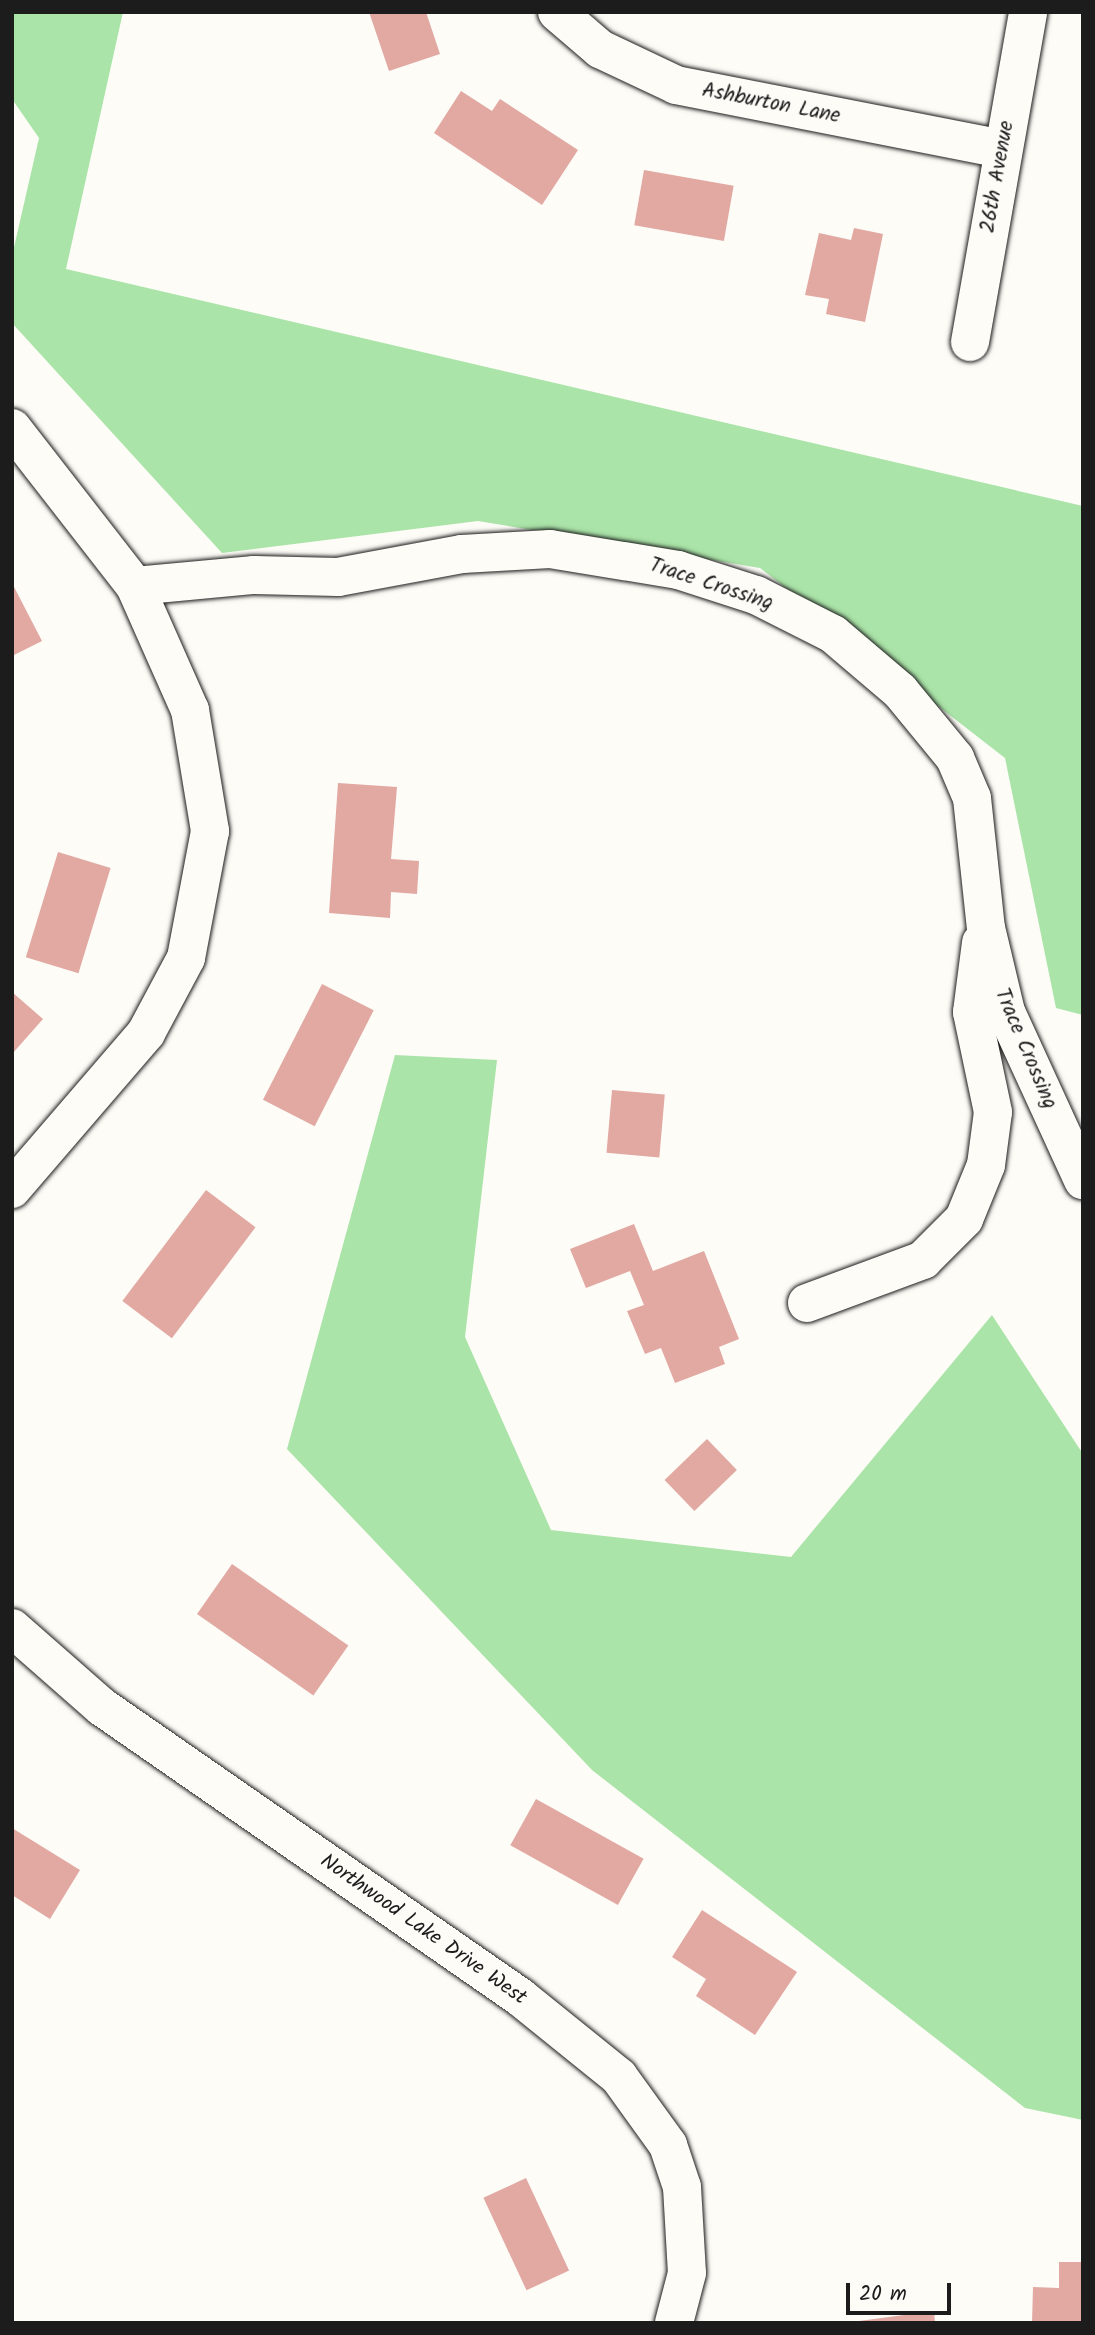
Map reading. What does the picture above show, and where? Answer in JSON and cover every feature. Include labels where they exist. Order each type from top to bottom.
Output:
[{"type":"street","name":"Ashburton Lane","points":[[557,12],[600,49],[676,85],[1003,149]]},
{"type":"street","name":"26th Avenue","points":[[970,342],[1028,12]]},
{"type":"street","points":[[12,428],[135,586],[190,709],[200,749],[210,831],[198,916],[186,958],[146,1033],[12,1189]]},
{"type":"street","name":"Trace Crossing","points":[[135,586],[254,575],[338,577],[462,554],[550,549],[678,570],[755,595],[833,635],[900,691],[955,758],[972,799],[986,928],[1006,1012],[1083,1180]]},
{"type":"street","points":[[807,1303],[923,1260],[964,1219],[986,1165],[993,1112],[972,1012],[974,967],[986,928]]},
{"type":"street","name":"Northwood Lake Drive West","points":[[12,1628],[102,1707],[520,1997],[620,2077],[668,2146],[682,2187],[687,2273],[674,2323]]},
{"type":"green space","points":[[12,12],[123,12],[66,269],[1083,506],[1083,1015],[1056,1008],[1005,758],[760,568],[478,521],[222,553],[12,323],[12,256],[39,138],[12,99]]},
{"type":"green space","points":[[395,1055],[497,1060],[465,1337],[551,1530],[791,1557],[992,1315],[1083,1454],[1083,2120],[1025,2108],[592,1770],[287,1449]]},
{"type":"building","points":[[369,12],[426,12],[440,54],[389,71]]},
{"type":"building","points":[[461,91],[492,111],[500,99],[578,150],[542,205],[434,133]]},
{"type":"building","points":[[644,170],[734,186],[724,241],[634,225]]},
{"type":"building","points":[[854,228],[883,234],[865,322],[826,314],[829,299],[805,295],[819,233],[851,240]]},
{"type":"building","points":[[12,583],[42,641],[12,656]]},
{"type":"building","points":[[338,783],[397,787],[391,859],[419,861],[417,894],[391,892],[390,918],[329,913]]},
{"type":"building","points":[[58,852],[111,868],[78,973],[26,957]]},
{"type":"building","points":[[322,984],[374,1010],[315,1126],[263,1100]]},
{"type":"building","points":[[12,992],[43,1019],[12,1054]]},
{"type":"building","points":[[612,1090],[665,1095],[659,1157],[607,1153]]},
{"type":"building","points":[[206,1190],[256,1227],[172,1338],[122,1301]]},
{"type":"building","points":[[634,1224],[653,1271],[704,1251],[739,1339],[719,1347],[725,1364],[675,1383],[661,1348],[645,1354],[627,1311],[644,1305],[630,1271],[586,1288],[570,1249]]},
{"type":"building","points":[[707,1439],[737,1470],[694,1511],[665,1480]]},
{"type":"building","points":[[232,1564],[348,1645],[313,1695],[197,1614]]},
{"type":"building","points":[[536,1799],[644,1859],[618,1905],[510,1845]]},
{"type":"building","points":[[12,1828],[80,1870],[50,1919],[12,1895]]},
{"type":"building","points":[[702,1910],[797,1972],[755,2035],[696,1996],[706,1979],[672,1957]]},
{"type":"building","points":[[526,2178],[569,2270],[527,2290],[483,2198]]},
{"type":"building","points":[[1059,2262],[1083,2262],[1083,2323],[1032,2323],[1033,2287],[1059,2288]]},
{"type":"building","points":[[934,2311],[935,2323],[859,2323],[859,2321]]}]
